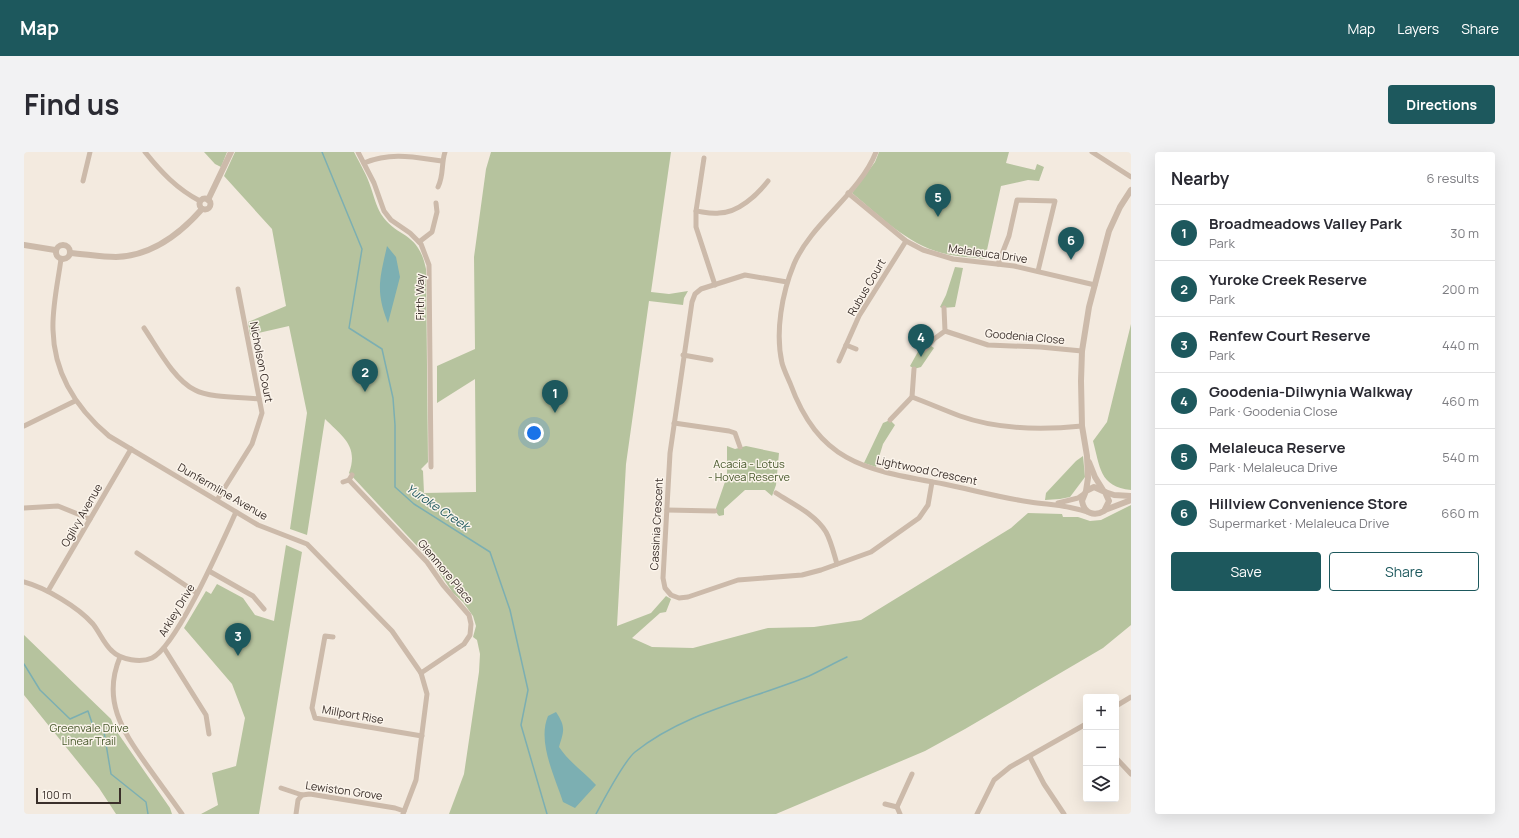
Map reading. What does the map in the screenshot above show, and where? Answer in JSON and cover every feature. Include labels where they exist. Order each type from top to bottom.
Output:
[{"type":"street","points":[[83,181],[90,152]]},
{"type":"street","points":[[145,152],[166,178],[178,188],[200,201]]},
{"type":"street","points":[[70,253],[116,257],[137,254],[160,245],[186,227],[202,209],[206,210],[210,207],[208,200],[231,152]]},
{"type":"street","name":"Firth Way","points":[[358,152],[374,183],[384,211],[391,220],[410,233],[419,242],[426,254],[429,265],[431,467]]},
{"type":"street","points":[[438,187],[442,178],[442,162],[445,152]]},
{"type":"street","name":"Lightwood Crescent","points":[[875,152],[872,160],[848,193],[803,249],[794,263],[787,282],[780,330],[782,363],[798,404],[807,420],[830,445],[847,458],[880,472],[1088,512]]},
{"type":"street","points":[[1092,152],[1131,177]]},
{"type":"street","points":[[364,163],[377,156],[388,154],[442,162]]},
{"type":"street","points":[[704,158],[696,211],[696,227],[715,285]]},
{"type":"street","points":[[696,211],[718,214],[735,210],[754,196],[768,181]]},
{"type":"street","points":[[1131,190],[1120,207],[1109,231],[1089,307],[1082,351],[1082,426],[1087,456],[1088,483],[1083,505],[1088,512],[1096,514],[1131,500]]},
{"type":"street","name":"Melaleuca Drive","points":[[848,193],[906,241],[923,250],[941,256],[1038,271],[1095,285]]},
{"type":"street","points":[[200,201],[204,198],[208,200]]},
{"type":"street","points":[[998,264],[1009,236],[1017,200],[1055,202],[1038,271]]},
{"type":"street","points":[[200,201],[199,206],[202,209]]},
{"type":"street","points":[[419,242],[432,232],[437,212],[436,203]]},
{"type":"street","name":"Rubus Court","points":[[839,361],[867,303],[906,241]]},
{"type":"street","points":[[64,244],[68,246],[70,253],[68,258],[61,259],[57,257],[55,250],[58,246],[64,244]]},
{"type":"street","points":[[24,245],[55,250]]},
{"type":"street","name":"Dunfermline Avenue","points":[[61,259],[53,330],[55,350],[61,371],[75,401],[89,419],[108,436],[258,525],[307,544],[392,631],[421,673],[427,694],[422,736],[416,780],[404,813]]},
{"type":"street","name":"Cassinia Crescent","points":[[787,282],[745,275],[701,289],[695,294],[692,302],[683,355],[670,453],[663,578],[665,588],[671,595],[679,598],[688,597],[738,580],[802,575],[870,552],[919,518],[928,505],[932,482]]},
{"type":"street","name":"Nicholson Court","points":[[217,500],[252,444],[262,413],[238,289]]},
{"type":"street","points":[[925,349],[945,330],[944,308]]},
{"type":"street","points":[[144,328],[179,378],[195,390],[259,399]]},
{"type":"street","name":"Goodenia Close","points":[[945,330],[988,344],[1082,351]]},
{"type":"street","points":[[846,345],[856,349]]},
{"type":"street","points":[[683,355],[711,360]]},
{"type":"street","points":[[890,420],[912,397],[914,369]]},
{"type":"street","points":[[912,397],[961,416],[994,424],[1052,429],[1082,426]]},
{"type":"street","points":[[24,426],[75,401]]},
{"type":"street","points":[[674,423],[735,433],[740,447]]},
{"type":"street","name":"Ogilvy Avenue","points":[[48,591],[131,449]]},
{"type":"street","points":[[1087,456],[1095,477],[1109,501],[1104,511]]},
{"type":"street","points":[[343,482],[349,480],[352,475]]},
{"type":"street","name":"Glenmore Place","points":[[349,480],[427,562],[443,585],[469,614],[471,624],[470,635],[464,644],[421,673]]},
{"type":"street","points":[[1085,492],[1094,488],[1114,495],[1131,496]]},
{"type":"street","name":"Lightwood Crescent","points":[[1051,504],[1068,502],[1078,498],[1085,492]]},
{"type":"street","points":[[776,493],[821,524],[826,533],[837,564]]},
{"type":"street","points":[[24,508],[58,506],[90,519]]},
{"type":"street","points":[[667,510],[715,511]]},
{"type":"street","name":"Arkley Drive","points":[[120,657],[135,660],[152,658],[164,648],[209,572],[236,512]]},
{"type":"street","points":[[137,553],[197,593]]},
{"type":"street","points":[[209,572],[253,596],[264,609]]},
{"type":"street","points":[[24,582],[48,591],[82,614],[92,624],[112,651],[120,657],[114,671],[113,699],[117,716],[125,734],[182,814]]},
{"type":"street","name":"Millport Rise","points":[[333,637],[323,634],[312,708],[315,718],[422,736]]},
{"type":"street","points":[[164,648],[206,715],[209,734]]},
{"type":"street","points":[[1119,704],[1131,697]]},
{"type":"street","points":[[977,814],[994,780],[1010,767],[1083,726]]},
{"type":"street","points":[[1030,757],[1044,784],[1064,814]]},
{"type":"street","points":[[1119,761],[1131,774]]},
{"type":"street","points":[[897,808],[912,774]]},
{"type":"street","name":"Lewiston Grove","points":[[281,788],[302,795],[310,794],[395,808],[404,813]]},
{"type":"street","points":[[296,814],[298,800],[302,795]]},
{"type":"street","points":[[885,804],[897,808],[900,814]]},
{"type":"green space","points":[[204,152],[227,152],[221,167],[215,164]]},
{"type":"green space","points":[[235,152],[354,152],[368,179],[376,204],[381,214],[387,222],[418,247],[426,269],[428,462],[421,469],[423,471],[424,493],[476,492],[475,379],[437,403],[437,366],[475,349],[474,257],[486,169],[491,152],[671,152],[651,292],[669,294],[688,291],[684,298],[683,305],[649,301],[626,464],[617,626],[651,613],[666,596],[671,599],[666,612],[660,613],[632,638],[652,647],[693,648],[768,628],[814,627],[861,620],[1011,528],[1028,513],[1062,514],[1063,517],[1078,517],[1090,521],[1101,520],[1131,505],[1131,625],[1103,648],[925,751],[776,814],[449,814],[464,774],[479,672],[480,654],[477,640],[473,637],[476,626],[473,616],[463,602],[453,593],[432,562],[349,473],[352,464],[352,456],[347,442],[343,436],[325,419],[307,535],[290,529],[307,413],[289,326],[250,335],[248,322],[286,306],[272,229],[224,176]]},
{"type":"green space","points":[[879,152],[1009,152],[1006,163],[1035,170],[1037,164],[1044,167],[1039,181],[1028,180],[1001,186],[985,259],[958,256],[929,249],[905,236],[894,228],[852,193],[875,162]]},
{"type":"green space","points":[[955,267],[963,268],[955,307],[942,308],[940,307],[946,295]]},
{"type":"green space","points":[[1131,324],[1131,490],[1120,488],[1107,480],[1100,467],[1093,441],[1107,422]]},
{"type":"green space","points":[[931,346],[934,348],[921,367],[914,369],[910,366],[920,348],[925,349]]},
{"type":"green space","points":[[890,420],[895,425],[883,444],[876,467],[864,463],[883,423]]},
{"type":"green space","name":"Acacia - Lotus - Hovea Reserve","points":[[727,446],[735,449],[746,446],[779,453],[776,485],[772,496],[765,490],[745,490],[724,509],[724,515],[719,516],[715,511],[727,476]]},
{"type":"green space","points":[[1083,456],[1085,477],[1070,497],[1045,500],[1046,493],[1076,461]]},
{"type":"green space","points":[[286,545],[302,552],[259,814],[201,814],[218,805],[212,773],[236,766],[245,718],[232,684],[184,628],[206,591],[211,594],[217,584],[243,598],[255,615],[274,621]]},
{"type":"green space","name":"Greenvale Drive Linear Trail","points":[[24,635],[111,719],[115,729],[170,808],[172,814],[116,814],[99,788],[24,695]]},
{"type":"water","points":[[387,246],[396,257],[400,277],[388,323],[381,302],[380,293],[382,267]]},
{"type":"water","points":[[556,712],[563,725],[559,747],[596,785],[575,808],[563,802],[548,759],[545,726],[548,716]]},
{"type":"waterway","name":"Yuroke Creek","points":[[322,152],[362,249],[349,328],[382,349],[393,398],[395,425],[395,487],[414,504],[490,552],[510,610],[528,690],[521,725],[547,814]]},
{"type":"waterway","points":[[596,814],[630,757],[654,738],[696,717],[787,685],[847,657]]},
{"type":"waterway","points":[[24,664],[40,690],[70,719],[88,711],[92,723],[104,732],[111,774],[146,802],[148,814]]},
{"type":"place","name":"Melaleuca Reserve","points":[[938,217]]},
{"type":"place","name":"Hillview Convenience Store","points":[[1071,260]]},
{"type":"place","name":"Goodenia-Dilwynia Walkway","points":[[921,357]]},
{"type":"place","name":"Yuroke Creek Reserve","points":[[365,392]]},
{"type":"place","name":"Broadmeadows Valley Park","points":[[555,413]]},
{"type":"place","name":"Renfew Court Reserve","points":[[238,656]]}]
